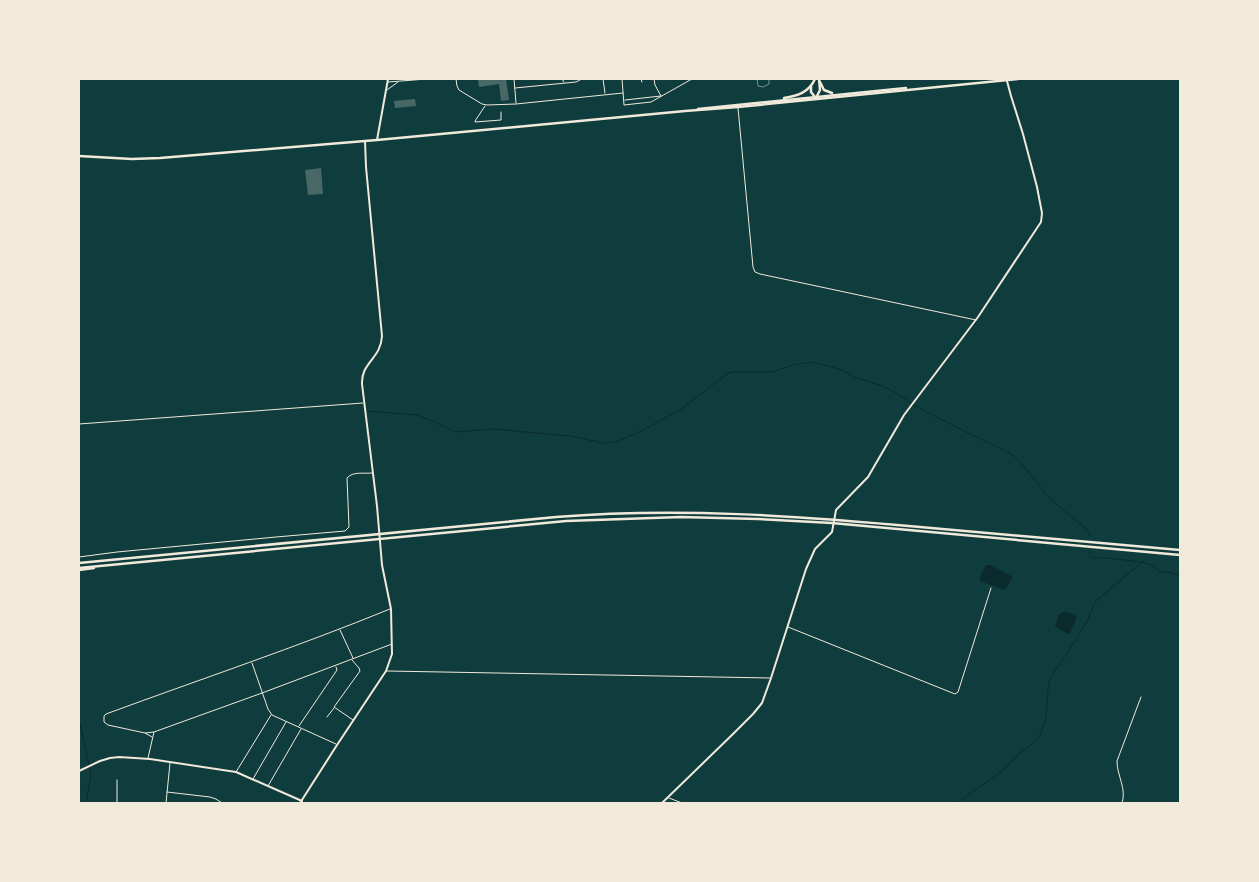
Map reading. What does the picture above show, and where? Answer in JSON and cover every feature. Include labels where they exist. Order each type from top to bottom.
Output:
[{"type":"main road","points":[[814,79],[811,90],[816,97]]},
{"type":"main road","points":[[689,110],[752,106],[1018,79]]},
{"type":"main road","points":[[816,97],[820,91],[820,81]]},
{"type":"main road","points":[[820,81],[823,89],[830,93],[854,93]]},
{"type":"main road","points":[[768,101],[798,96],[812,85]]},
{"type":"main road","points":[[79,156],[127,159],[156,158],[377,140],[768,101],[926,88]]},
{"type":"main road","points":[[752,106],[816,97],[868,95]]},
{"type":"main road","points":[[79,562],[581,515],[702,512],[834,519],[1180,550]]},
{"type":"main road","points":[[79,569],[580,520],[696,517],[833,524],[1180,555]]},
{"type":"street","points":[[394,79],[398,82]]},
{"type":"street","points":[[377,140],[388,80],[398,82],[427,79]]},
{"type":"street","points":[[456,79],[459,90],[485,105],[516,104],[623,93]]},
{"type":"street","points":[[514,79],[516,104]]},
{"type":"street","points":[[562,79],[565,83]]},
{"type":"street","points":[[603,79],[605,94]]},
{"type":"street","points":[[622,79],[624,106],[648,103],[692,79]]},
{"type":"street","points":[[654,79],[655,85],[662,96]]},
{"type":"street","points":[[515,88],[580,80]]},
{"type":"street","points":[[662,803],[756,711],[763,701],[810,558],[817,547],[832,532],[836,510],[870,475],[902,417],[976,320],[1040,223],[1042,218],[1035,177],[1010,96],[1007,80]]},
{"type":"street","points":[[386,90],[398,82]]},
{"type":"street","points":[[624,101],[662,96]]},
{"type":"street","points":[[485,105],[476,122],[502,120],[501,112]]},
{"type":"street","points":[[738,107],[753,267],[756,272],[976,320]]},
{"type":"street","points":[[79,771],[114,757],[148,759],[236,772],[301,802],[386,671],[391,659],[391,609],[380,547],[362,382],[364,369],[379,350],[382,336],[365,141]]},
{"type":"street","points":[[79,424],[364,403]]},
{"type":"street","points":[[79,557],[276,536],[345,532],[349,527],[347,478],[353,474],[373,474]]},
{"type":"street","points":[[787,627],[955,694],[958,692],[991,588]]},
{"type":"street","points":[[152,737],[145,733],[108,725],[104,722],[104,716],[391,609]]},
{"type":"street","points":[[327,717],[360,672],[353,662],[340,629]]},
{"type":"street","points":[[145,733],[154,732],[262,693],[392,643]]},
{"type":"street","points":[[252,662],[269,712],[272,715],[337,745]]},
{"type":"street","points":[[299,727],[331,681],[337,670],[336,666]]},
{"type":"street","points":[[386,671],[771,678]]},
{"type":"street","points":[[1122,803],[1124,792],[1117,760],[1141,697]]},
{"type":"street","points":[[334,707],[353,720]]},
{"type":"street","points":[[236,772],[272,715]]},
{"type":"street","points":[[253,779],[286,721]]},
{"type":"street","points":[[268,786],[301,728]]},
{"type":"street","points":[[148,759],[154,732]]},
{"type":"street","points":[[166,803],[170,763]]},
{"type":"street","points":[[117,780],[117,803]]},
{"type":"street","points":[[167,792],[210,797],[222,803]]},
{"type":"street","points":[[668,798],[682,803]]},
{"type":"path","points":[[757,79],[758,86],[762,87],[768,85],[769,79]]},
{"type":"water","points":[[986,565],[990,565],[1013,577],[1004,590],[980,581]]},
{"type":"water","points":[[1062,612],[1070,613],[1077,617],[1068,634],[1055,625]]},
{"type":"building","points":[[506,79],[509,100],[501,101],[499,84],[479,87],[478,80]]},
{"type":"building","points":[[415,99],[416,106],[395,108],[394,101]]},
{"type":"building","points":[[321,168],[323,194],[308,195],[305,170]]},
{"type":"waterway","points":[[367,411],[416,415],[456,432],[493,429],[570,436],[604,443],[616,442],[680,410],[727,374],[732,372],[772,372],[793,365],[813,362],[842,370],[856,378],[880,385],[898,394],[915,406],[1014,456],[1050,499],[1083,526],[1090,536]]},
{"type":"waterway","points":[[1089,551],[1090,556],[1093,558],[1142,562],[1152,565],[1160,572],[1180,575]]},
{"type":"waterway","points":[[957,803],[1002,771],[1019,754],[1035,742],[1040,735],[1046,717],[1050,678],[1086,623],[1096,601],[1142,562]]},
{"type":"waterway","points":[[79,719],[91,774],[86,803]]}]
